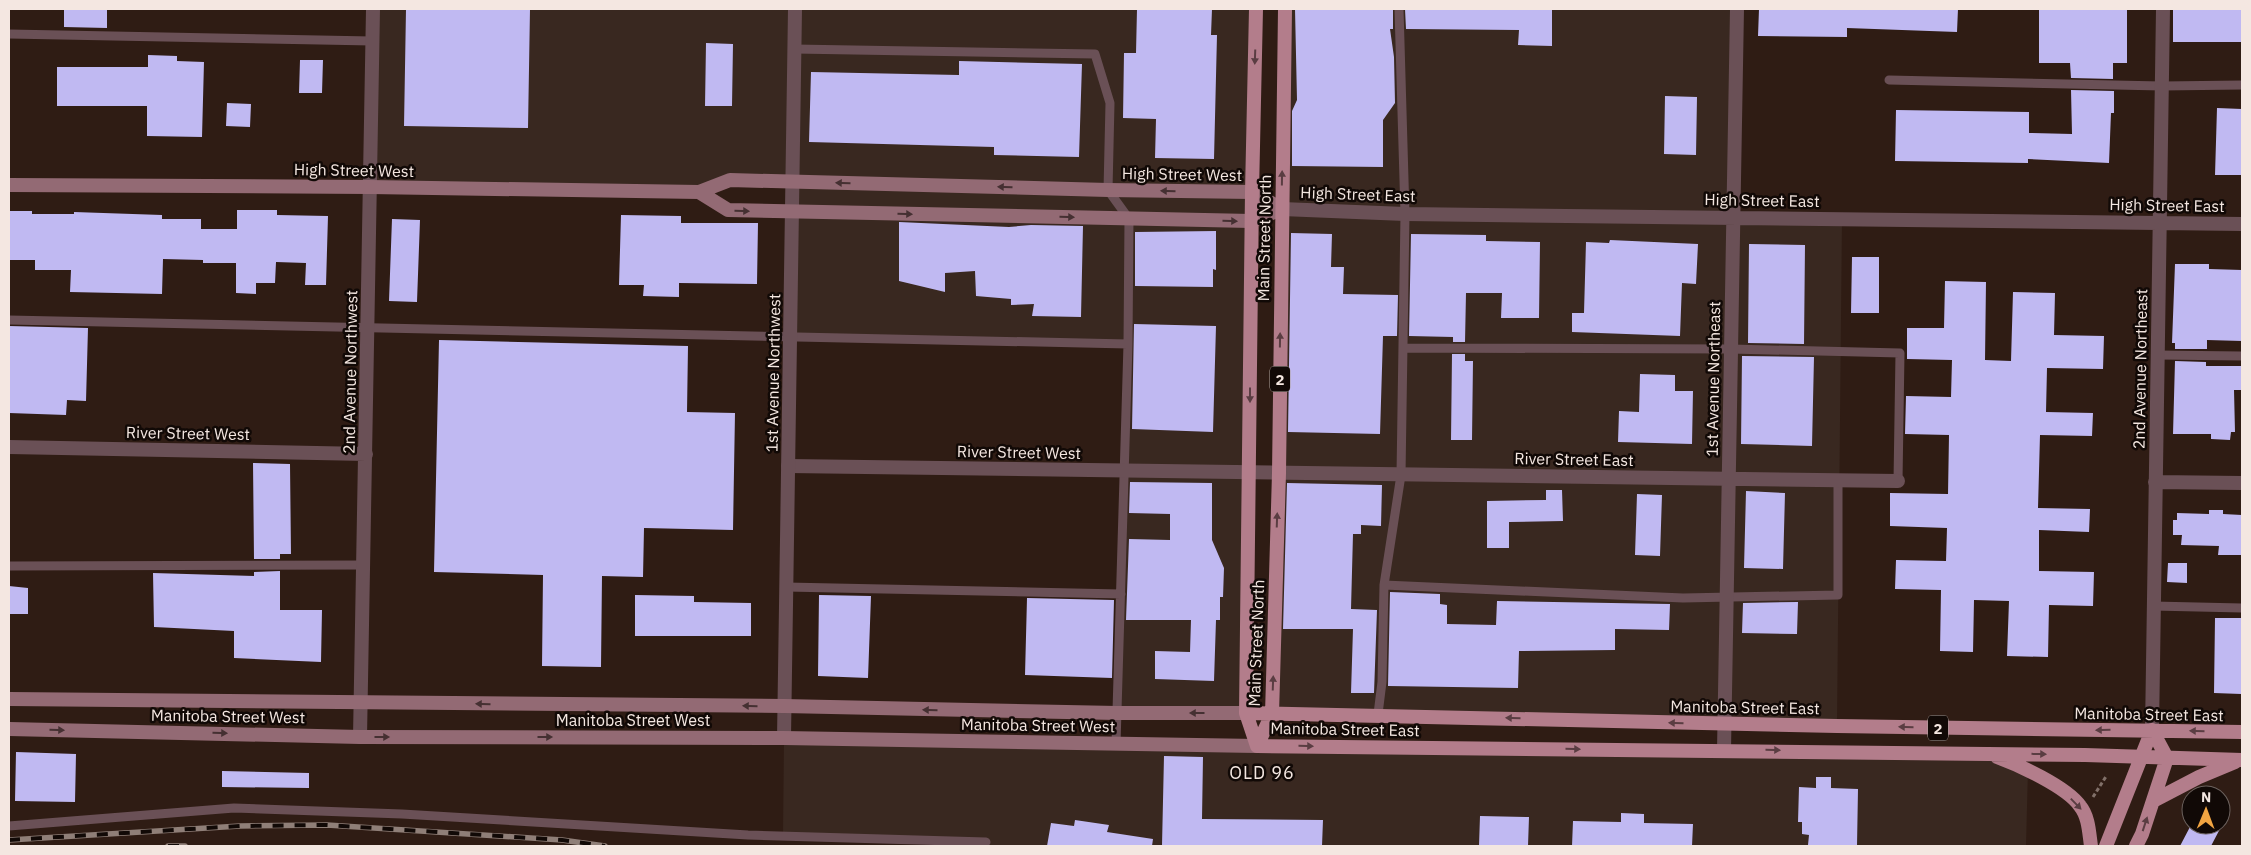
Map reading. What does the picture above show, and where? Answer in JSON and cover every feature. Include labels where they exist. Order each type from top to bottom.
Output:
[{"type":"main road","name":"Main Street North","points":[[1256,9],[1246,713],[1257,746]]},
{"type":"main road","name":"Main Street North","points":[[1257,746],[1272,714],[1278,473],[1285,9]]},
{"type":"main road","name":"High Street West","points":[[9,185],[370,187],[699,192],[730,180],[1252,192],[1282,210]]},
{"type":"main road","points":[[699,192],[728,210],[1252,221],[1282,210]]},
{"type":"main road","name":"Manitoba Street West","points":[[9,699],[784,706],[1117,713],[1246,713]]},
{"type":"main road","name":"Manitoba Street East","points":[[1246,713],[1378,714],[1725,724],[2079,731],[2242,732]]},
{"type":"main road","name":"Manitoba Street West","points":[[9,729],[360,736],[784,738],[1257,746]]},
{"type":"main road","points":[[2106,846],[2140,756],[2152,730]]},
{"type":"main road","points":[[2136,846],[2167,758],[2152,730]]},
{"type":"main road","name":"Manitoba Street East","points":[[1257,746],[1724,750],[2140,756],[2241,760]]},
{"type":"main road","name":"2","points":[[1990,754],[2028,769],[2080,805],[2088,824],[2091,846]]},
{"type":"main road","points":[[2153,801],[2199,776],[2241,760]]},
{"type":"street","name":"2nd Avenue Northwest","points":[[360,736],[373,9]]},
{"type":"street","name":"1st Avenue Northwest","points":[[784,738],[795,9]]},
{"type":"street","name":"1st Avenue Northeast","points":[[1724,750],[1737,9]]},
{"type":"street","name":"2nd Avenue Northeast","points":[[2152,730],[2163,9]]},
{"type":"street","name":"High Street East","points":[[1282,210],[1405,214],[2242,224]]},
{"type":"street","name":"River Street West","points":[[9,447],[366,454]]},
{"type":"street","name":"River Street West","points":[[788,466],[1250,473]]},
{"type":"street","name":"River Street East","points":[[1250,473],[1898,481]]},
{"type":"street","points":[[2155,482],[2242,483]]},
{"type":"lane","points":[[1378,714],[1382,682],[1384,586],[1401,474],[1405,214],[1399,9]]},
{"type":"lane","points":[[9,34],[372,41]]},
{"type":"lane","points":[[794,49],[1095,54],[1110,103],[1108,190],[1129,218],[1128,344],[1116,744]]},
{"type":"lane","points":[[1889,80],[2162,86],[2242,85]]},
{"type":"lane","points":[[9,320],[1128,344]]},
{"type":"lane","points":[[1403,348],[1731,348],[1900,352],[1898,481]]},
{"type":"lane","points":[[2158,355],[2242,356]]},
{"type":"lane","points":[[1384,586],[1683,598],[1728,595],[1838,595],[1838,480]]},
{"type":"lane","points":[[9,566],[364,566]]},
{"type":"lane","points":[[786,586],[1121,594]]},
{"type":"lane","points":[[2153,606],[2242,608]]},
{"type":"lane","points":[[9,826],[234,808],[412,815],[748,835],[986,842]]},
{"type":"path","points":[[2093,797],[2107,775]]},
{"type":"shaded area","points":[[373,9],[1256,9],[1246,713],[1117,713],[1128,344],[791,337],[793,182],[730,180],[699,192],[370,187]]},
{"type":"shaded area","points":[[1285,9],[1737,9],[1734,217],[1842,219],[1837,726],[1272,714]]},
{"type":"shaded area","points":[[784,738],[1990,754],[2028,769],[2026,846],[990,846],[990,844],[783,836]]},
{"type":"building","points":[[64,9],[107,9],[107,28],[64,27]]},
{"type":"building","points":[[406,9],[530,9],[528,128],[404,126]]},
{"type":"building","points":[[1137,9],[1212,9],[1211,35],[1217,35],[1214,159],[1155,158],[1156,119],[1123,118],[1124,53],[1136,53]]},
{"type":"building","points":[[1295,9],[1393,9],[1393,29],[1390,29],[1394,57],[1395,103],[1383,120],[1383,167],[1292,166],[1292,111],[1297,100]]},
{"type":"building","points":[[1405,9],[1552,9],[1552,46],[1518,45],[1519,30],[1406,29]]},
{"type":"building","points":[[1759,9],[1958,9],[1957,32],[1847,28],[1847,37],[1758,36]]},
{"type":"building","points":[[2039,9],[2127,9],[2127,63],[2113,63],[2113,79],[2071,78],[2070,63],[2039,63]]},
{"type":"building","points":[[2173,9],[2242,9],[2242,42],[2173,42]]},
{"type":"building","points":[[706,43],[733,44],[732,106],[705,106]]},
{"type":"building","points":[[148,55],[177,56],[177,61],[204,62],[202,137],[147,136],[147,106],[57,106],[57,67],[148,67]]},
{"type":"building","points":[[300,60],[323,60],[322,93],[299,93]]},
{"type":"building","points":[[959,61],[1082,64],[1079,157],[994,155],[994,147],[809,142],[811,72],[959,75]]},
{"type":"building","points":[[2071,90],[2114,91],[2114,113],[2111,113],[2109,163],[2028,159],[2028,163],[1895,161],[1896,110],[2029,112],[2029,133],[2072,134]]},
{"type":"building","points":[[1665,96],[1697,97],[1696,155],[1664,154]]},
{"type":"building","points":[[227,103],[251,104],[250,127],[226,126]]},
{"type":"building","points":[[2217,108],[2242,109],[2242,175],[2215,175]]},
{"type":"building","points":[[237,210],[277,210],[277,215],[328,216],[326,285],[305,285],[306,263],[276,262],[275,283],[256,283],[256,294],[236,293],[236,263],[203,263],[203,260],[163,259],[162,294],[70,292],[71,270],[35,270],[35,260],[9,260],[9,211],[32,211],[32,214],[74,214],[74,212],[162,215],[162,219],[201,219],[201,229],[237,229]]},
{"type":"building","points":[[621,215],[681,216],[681,223],[758,223],[757,284],[679,283],[679,297],[643,296],[644,285],[619,285]]},
{"type":"building","points":[[392,219],[420,220],[417,302],[389,301]]},
{"type":"building","points":[[899,222],[1009,227],[1031,225],[1083,226],[1081,317],[1032,316],[1034,304],[1011,305],[1011,299],[976,296],[975,271],[945,273],[945,292],[899,281]]},
{"type":"building","points":[[1216,231],[1216,270],[1213,269],[1213,287],[1135,286],[1135,232]]},
{"type":"building","points":[[1291,233],[1332,234],[1331,267],[1344,267],[1343,294],[1398,295],[1397,336],[1383,336],[1380,434],[1288,432]]},
{"type":"building","points":[[1411,234],[1486,235],[1486,241],[1540,242],[1539,318],[1501,318],[1502,293],[1466,293],[1465,342],[1453,342],[1453,337],[1409,336]]},
{"type":"building","points":[[1610,240],[1698,244],[1696,284],[1682,283],[1680,336],[1572,332],[1572,313],[1584,313],[1586,242],[1609,243]]},
{"type":"building","points":[[1749,244],[1805,245],[1804,344],[1748,343]]},
{"type":"building","points":[[1852,257],[1879,257],[1879,313],[1851,313]]},
{"type":"building","points":[[2175,264],[2209,264],[2209,269],[2242,270],[2242,341],[2207,340],[2207,349],[2175,349],[2175,343],[2172,343]]},
{"type":"building","points":[[1945,281],[1986,282],[1985,360],[2011,361],[2013,292],[2055,293],[2054,335],[2104,336],[2103,369],[2047,368],[2046,412],[2093,413],[2092,436],[2040,435],[2038,508],[2090,509],[2089,532],[2039,530],[2039,571],[2094,572],[2093,606],[2049,605],[2048,657],[2007,656],[2009,601],[1974,600],[1973,652],[1940,651],[1941,590],[1895,589],[1896,560],[1946,561],[1947,528],[1890,526],[1890,493],[1948,494],[1949,435],[1905,434],[1906,396],[1951,397],[1952,360],[1907,359],[1907,328],[1944,328]]},
{"type":"building","points":[[1134,324],[1216,326],[1213,432],[1132,429]]},
{"type":"building","points":[[9,326],[88,328],[86,401],[67,400],[66,415],[9,413]]},
{"type":"building","points":[[439,340],[688,346],[687,412],[735,413],[733,530],[644,528],[643,577],[602,576],[601,667],[542,666],[543,575],[434,572]]},
{"type":"building","points":[[1452,354],[1465,354],[1465,361],[1473,361],[1472,440],[1451,440]]},
{"type":"building","points":[[1742,356],[1814,357],[1812,446],[1741,444]]},
{"type":"building","points":[[2175,361],[2206,362],[2206,366],[2242,366],[2242,390],[2234,390],[2235,432],[2231,432],[2230,440],[2211,439],[2211,434],[2173,434]]},
{"type":"building","points":[[1640,374],[1675,375],[1675,391],[1693,391],[1692,444],[1618,442],[1619,411],[1639,412]]},
{"type":"building","points":[[253,463],[290,464],[291,554],[280,554],[280,559],[254,559]]},
{"type":"building","points":[[1130,482],[1212,483],[1212,540],[1224,568],[1223,597],[1220,597],[1220,620],[1216,620],[1214,681],[1155,679],[1155,651],[1190,652],[1191,620],[1126,620],[1129,539],[1170,540],[1170,514],[1129,513]]},
{"type":"building","points":[[1287,483],[1382,485],[1381,526],[1361,525],[1361,534],[1353,534],[1351,609],[1377,610],[1374,693],[1351,693],[1353,629],[1283,629]]},
{"type":"building","points":[[1546,490],[1562,490],[1563,521],[1509,522],[1509,548],[1487,548],[1487,501],[1546,500]]},
{"type":"building","points":[[1746,491],[1785,493],[1783,569],[1744,568]]},
{"type":"building","points":[[1637,494],[1662,495],[1660,556],[1635,555]]},
{"type":"building","points":[[2209,510],[2223,510],[2223,514],[2242,515],[2241,555],[2218,555],[2219,546],[2181,545],[2182,535],[2173,535],[2173,520],[2177,520],[2177,513],[2209,514]]},
{"type":"building","points":[[2168,563],[2187,563],[2187,583],[2167,582]]},
{"type":"building","points":[[280,571],[280,610],[322,610],[321,662],[234,658],[234,631],[154,627],[153,573],[254,576],[254,572]]},
{"type":"building","points":[[9,586],[28,588],[28,614],[9,614]]},
{"type":"building","points":[[1390,592],[1440,594],[1440,604],[1447,605],[1447,624],[1496,625],[1497,601],[1670,604],[1669,630],[1615,629],[1615,650],[1519,651],[1518,688],[1388,686]]},
{"type":"building","points":[[635,595],[694,596],[694,602],[751,603],[751,636],[635,636]]},
{"type":"building","points":[[819,595],[871,596],[868,678],[818,676]]},
{"type":"building","points":[[1027,598],[1114,600],[1112,678],[1025,675]]},
{"type":"building","points":[[1798,602],[1797,634],[1742,633],[1743,603]]},
{"type":"building","points":[[2215,618],[2242,618],[2241,694],[2214,693]]},
{"type":"building","points":[[16,752],[76,754],[75,802],[15,801]]},
{"type":"building","points":[[1164,756],[1203,757],[1202,819],[1323,820],[1322,846],[1162,846]]},
{"type":"building","points":[[222,771],[309,773],[309,788],[222,787]]},
{"type":"building","points":[[1816,777],[1831,777],[1831,788],[1858,789],[1857,846],[1808,845],[1809,835],[1802,834],[1802,822],[1798,822],[1799,787],[1816,788]]},
{"type":"building","points":[[1621,813],[1644,814],[1644,823],[1693,824],[1692,846],[1572,846],[1573,821],[1621,822]]},
{"type":"building","points":[[1480,816],[1529,817],[1528,846],[1479,846]]},
{"type":"building","points":[[1075,820],[1109,825],[1107,832],[1153,839],[1152,846],[1047,846],[1051,823],[1074,826]]},
{"type":"building","points":[[2186,835],[2217,835],[2211,846],[2180,846]]},
{"type":"railway","points":[[9,840],[240,826],[327,825],[562,840],[605,846]]},
{"type":"railway","points":[[168,846],[185,846]]},
{"type":"district","name":"OLD 96","points":[[1262,772]]}]
